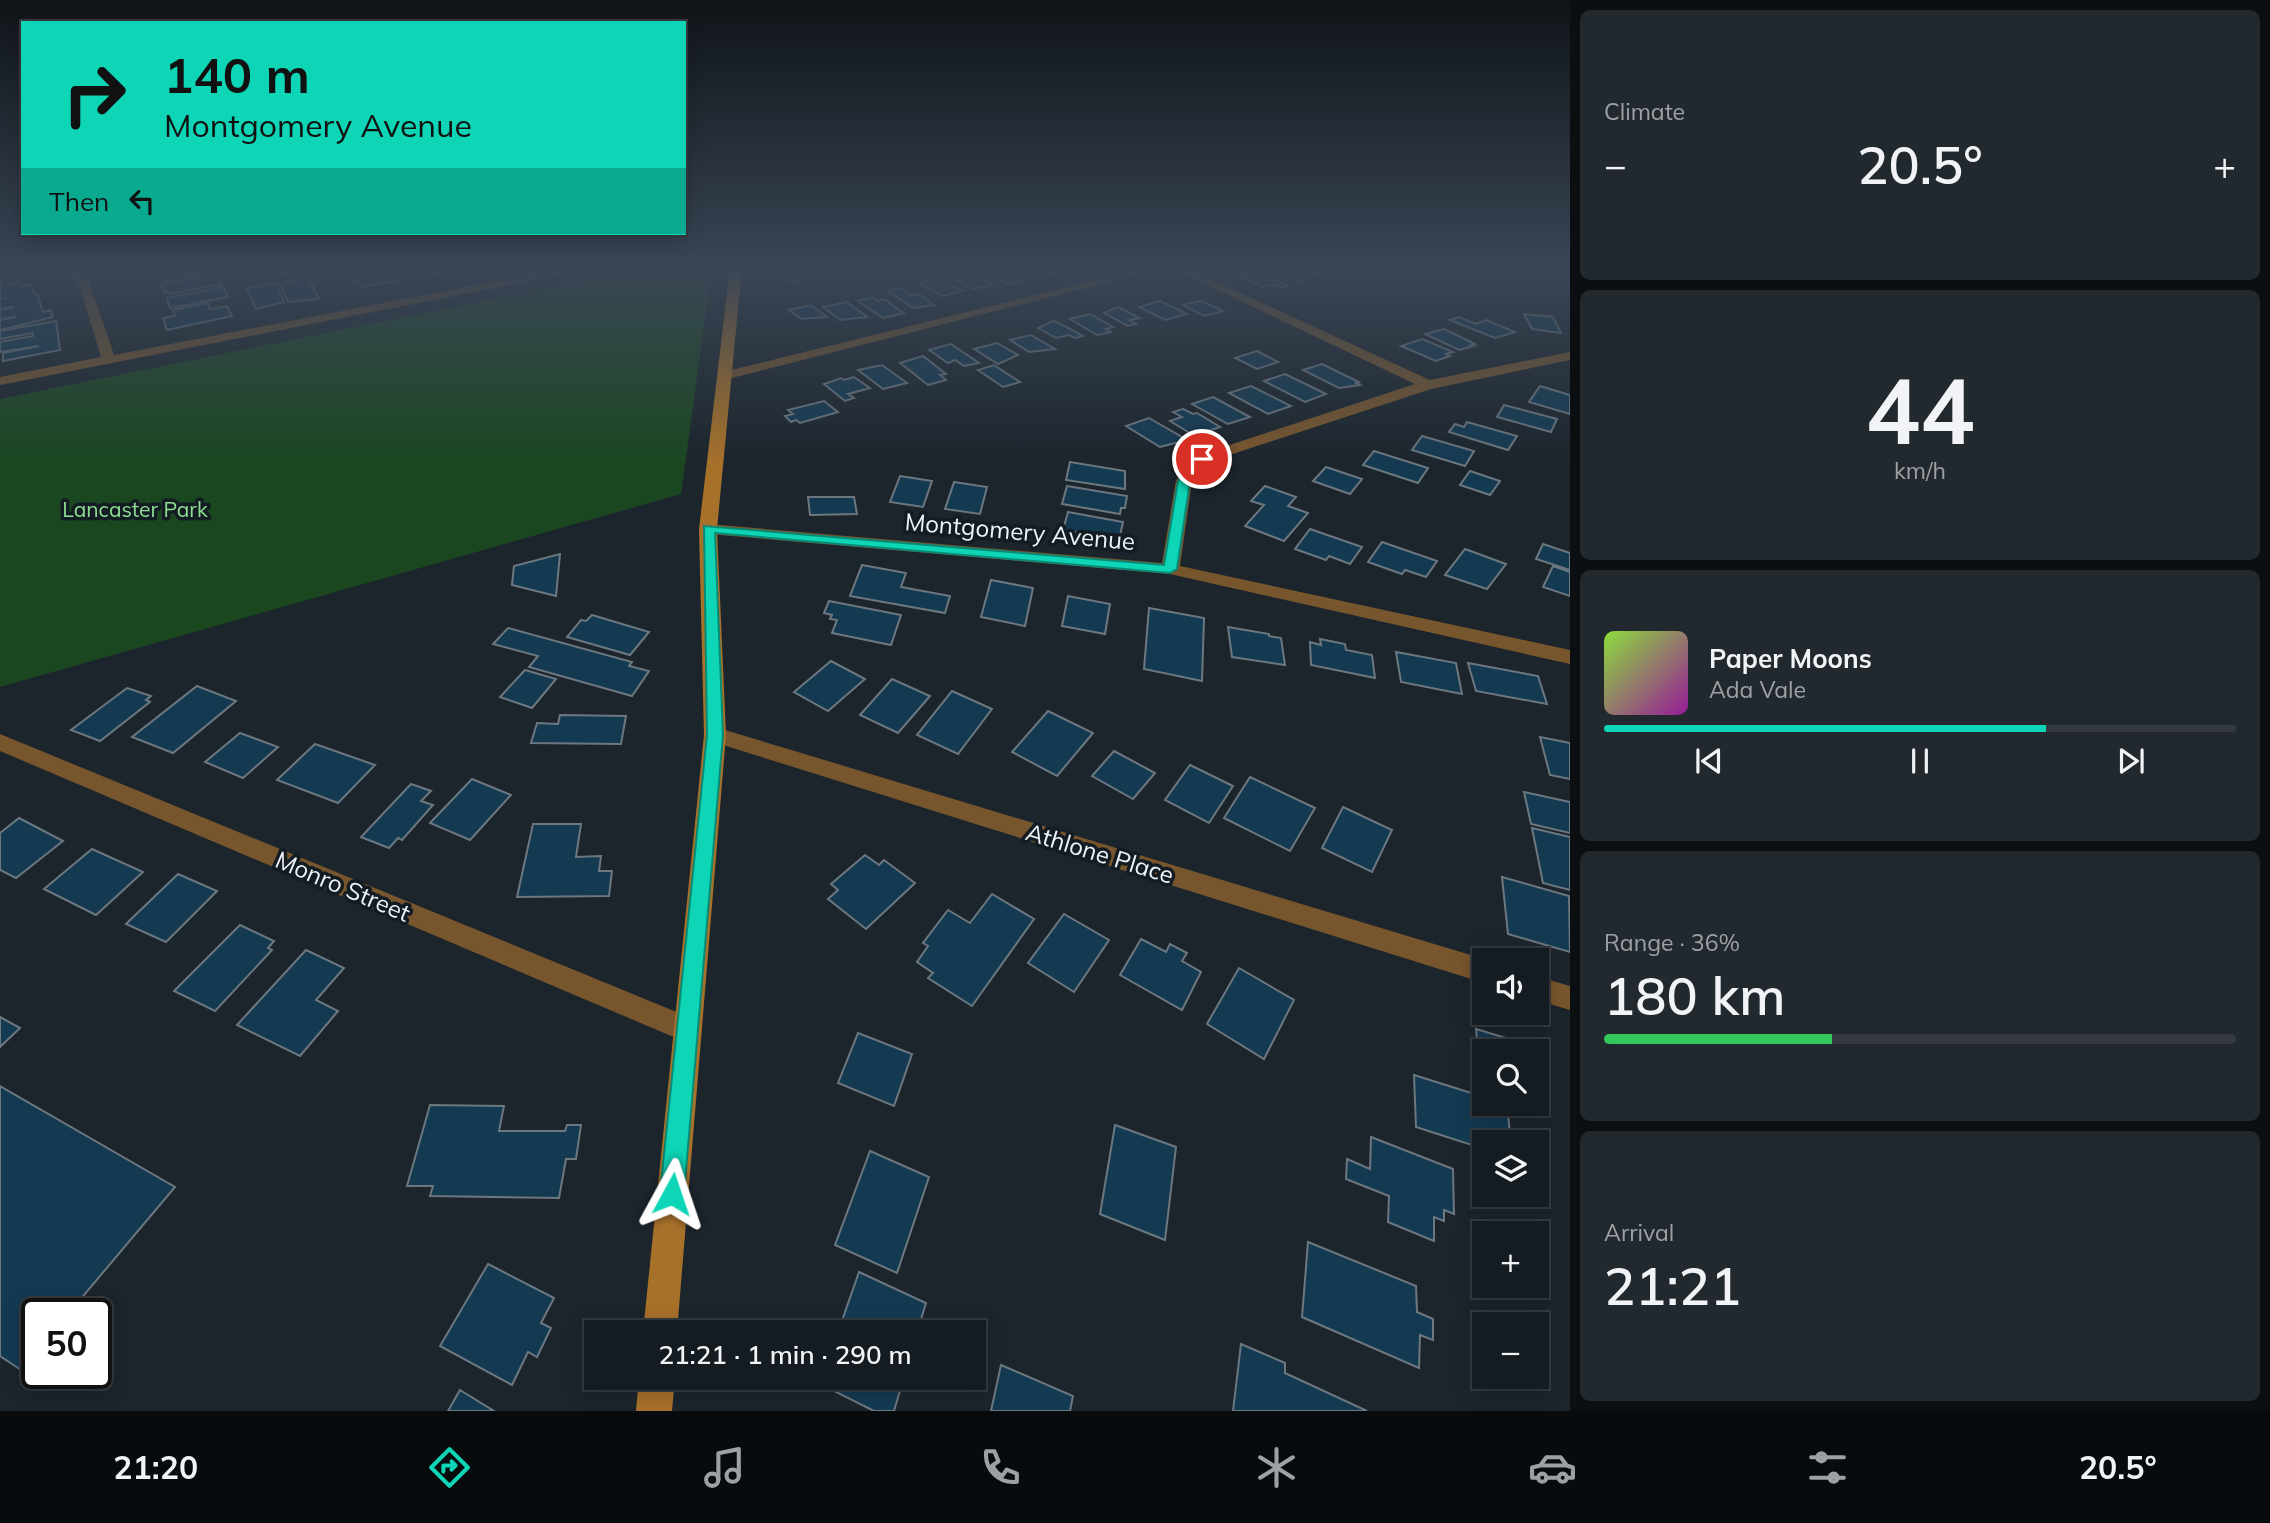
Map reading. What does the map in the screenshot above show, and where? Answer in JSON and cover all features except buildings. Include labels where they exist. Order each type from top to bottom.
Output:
[{"type":"main road","points":[[661,1320],[715,735],[708,529],[729,333]]},
{"type":"main road","points":[[654,1411],[656,1390]]},
{"type":"street","points":[[100,333],[108,358]]},
{"type":"street","points":[[0,381],[240,333]]},
{"type":"street","points":[[724,376],[897,333]]},
{"type":"street","points":[[1315,333],[1428,386]]},
{"type":"street","points":[[1170,569],[1184,481],[1202,459],[1428,386],[1570,356]]},
{"type":"street","name":"Montgomery Avenue","points":[[708,529],[1170,569],[1570,657]]},
{"type":"street","name":"Athlone Place","points":[[715,735],[1472,967]]},
{"type":"street","name":"Monro Street","points":[[0,742],[686,1029]]},
{"type":"street","points":[[1549,992],[1570,998]]},
{"type":"green space","name":"Lancaster Park","points":[[326,333],[703,333],[681,494],[0,687],[0,399]]},
{"type":"route","points":[[672,1194],[715,735],[708,529],[1170,569],[1184,481],[1202,459]]}]
